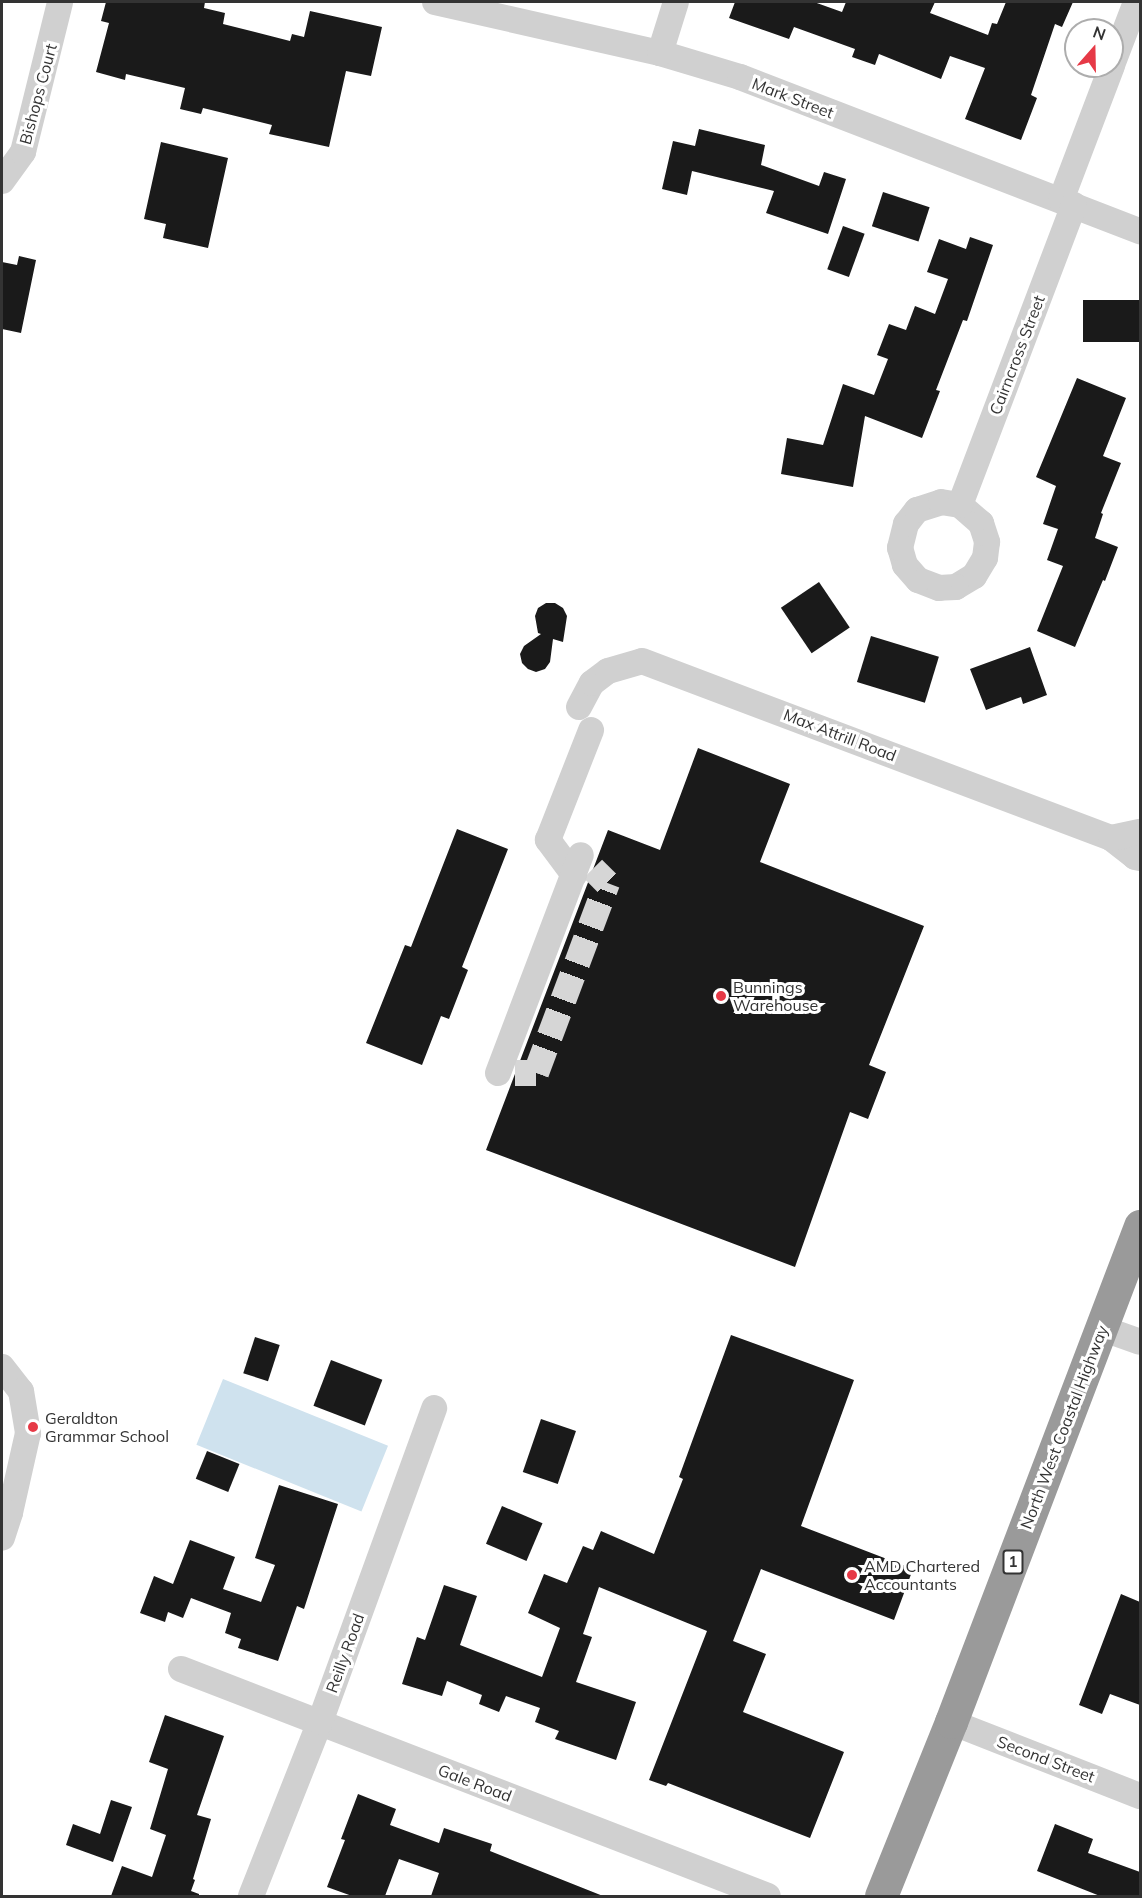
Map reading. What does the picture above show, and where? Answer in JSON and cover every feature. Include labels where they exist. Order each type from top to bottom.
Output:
[{"type":"highway","name":"North West Coastal Highway","points":[[881,1896],[951,1722],[1140,1226]]},
{"type":"street","name":"Bishops Court","points":[[2,181],[23,152],[60,2]]},
{"type":"street","name":"Mark Street","points":[[435,2],[660,53],[740,77],[1140,231]]},
{"type":"street","points":[[660,53],[676,2]]},
{"type":"street","name":"Cairncross Street","points":[[1124,34],[1136,2]]},
{"type":"street","name":"Cairncross Street","points":[[960,505],[1067,203],[1108,78]]},
{"type":"street","name":"Max Attrill Road","points":[[580,705],[592,683],[608,671],[642,661],[1111,838],[1135,857],[1140,858]]},
{"type":"street","points":[[498,1073],[578,865],[548,840],[591,730]]},
{"type":"street","points":[[1111,838],[1140,832]]},
{"type":"street","points":[[1101,1328],[1140,1342]]},
{"type":"street","points":[[2,1367],[21,1391],[28,1433],[2,1538]]},
{"type":"street","name":"Reilly Road","points":[[251,1896],[320,1722],[434,1408]]},
{"type":"street","name":"Gale Road","points":[[181,1669],[768,1896]]},
{"type":"street","name":"Second Street","points":[[951,1722],[1140,1796]]},
{"type":"water","points":[[223,1379],[388,1446],[361,1512],[196,1445]]},
{"type":"building","points":[[106,2],[205,2],[204,8],[225,13],[223,24],[290,41],[292,34],[304,37],[310,11],[382,27],[371,76],[346,71],[329,147],[269,134],[272,125],[203,108],[201,114],[180,109],[185,88],[126,74],[125,80],[96,72],[109,23],[101,21]]},
{"type":"building","points":[[735,2],[814,2],[842,12],[846,2],[935,2],[930,13],[988,35],[992,23],[997,24],[1006,2],[1073,2],[1062,27],[1055,24],[1031,95],[1037,98],[1021,140],[965,119],[985,68],[950,56],[941,79],[879,54],[875,65],[852,57],[855,49],[794,27],[789,39],[729,18]]},
{"type":"building","points":[[699,129],[765,145],[761,165],[819,186],[824,172],[846,179],[828,234],[766,213],[774,191],[692,171],[687,195],[662,189],[673,141],[695,146]]},
{"type":"building","points":[[161,142],[228,158],[208,248],[163,238],[166,224],[144,219]]},
{"type":"building","points":[[883,192],[930,207],[918,241],[872,226]]},
{"type":"building","points":[[843,226],[865,234],[849,277],[827,269]]},
{"type":"building","points":[[970,237],[993,245],[967,321],[963,320],[936,390],[940,391],[922,438],[865,416],[853,487],[781,474],[787,438],[823,445],[843,384],[874,395],[888,359],[877,355],[889,324],[906,330],[915,306],[935,314],[948,279],[927,272],[939,239],[966,249]]},
{"type":"building","points":[[19,256],[36,260],[21,333],[2,329],[2,262],[17,265]]},
{"type":"building","points":[[1083,300],[1140,300],[1140,342],[1083,342]]},
{"type":"building","points":[[1077,378],[1126,398],[1103,456],[1121,463],[1101,513],[1103,514],[1095,538],[1118,547],[1075,647],[1037,631],[1063,566],[1047,560],[1058,529],[1043,524],[1056,486],[1036,477]]},
{"type":"building","points":[[819,582],[850,628],[812,653],[781,608]]},
{"type":"building","points":[[546,603],[555,603],[563,608],[567,616],[563,642],[553,639],[550,662],[545,669],[536,672],[528,669],[522,663],[520,654],[524,646],[541,634],[538,633],[535,616],[538,608]]},
{"type":"building","points":[[871,636],[939,657],[925,703],[857,682]]},
{"type":"building","points":[[1030,647],[1047,695],[1023,704],[1021,697],[986,710],[970,669]]},
{"type":"building","name":"Bunnings Warehouse","points":[[698,748],[790,784],[760,862],[924,926],[869,1065],[886,1072],[868,1119],[850,1112],[795,1267],[486,1150],[608,830],[660,850]]},
{"type":"building","points":[[457,829],[508,849],[462,967],[468,970],[449,1019],[441,1016],[422,1065],[366,1043],[405,945],[411,947]]},
{"type":"building","points":[[731,1335],[854,1380],[801,1526],[913,1569],[894,1620],[761,1569],[733,1641],[766,1654],[743,1712],[844,1752],[810,1838],[668,1783],[666,1786],[649,1780],[707,1631],[599,1587],[583,1634],[592,1637],[576,1682],[636,1702],[616,1760],[555,1739],[559,1731],[535,1722],[540,1708],[506,1696],[499,1712],[479,1704],[482,1695],[447,1681],[442,1696],[402,1684],[417,1637],[425,1640],[444,1585],[477,1596],[460,1645],[542,1677],[560,1628],[528,1613],[544,1574],[567,1583],[583,1546],[593,1550],[601,1531],[654,1554],[683,1479],[679,1477]]},
{"type":"building","points":[[255,1337],[280,1345],[268,1381],[243,1373]]},
{"type":"building","points":[[331,1360],[382,1380],[365,1425],[313,1406]]},
{"type":"building","points":[[541,1419],[576,1431],[558,1484],[523,1472]]},
{"type":"building","points":[[207,1451],[239,1464],[228,1492],[196,1479]]},
{"type":"building","points":[[279,1485],[338,1504],[304,1609],[297,1606],[278,1661],[238,1648],[241,1639],[225,1633],[231,1613],[191,1598],[183,1618],[168,1612],[165,1622],[140,1613],[154,1576],[173,1584],[190,1540],[235,1557],[223,1589],[261,1602],[275,1565],[255,1558]]},
{"type":"building","points":[[502,1506],[543,1523],[526,1561],[486,1544]]},
{"type":"building","points":[[1121,1594],[1140,1602],[1140,1705],[1110,1694],[1102,1714],[1079,1705]]},
{"type":"building","points":[[165,1715],[224,1736],[197,1815],[211,1819],[191,1891],[199,1896],[111,1896],[122,1866],[152,1877],[166,1835],[150,1829],[168,1769],[149,1762]]},
{"type":"building","points":[[358,1794],[396,1809],[390,1825],[439,1843],[444,1828],[492,1844],[490,1851],[603,1896],[431,1896],[439,1873],[399,1859],[385,1896],[352,1896],[327,1887],[345,1840],[341,1839]]},
{"type":"building","points":[[111,1800],[132,1807],[113,1862],[66,1845],[73,1824],[100,1834]]},
{"type":"building","points":[[1055,1824],[1093,1839],[1088,1853],[1140,1872],[1140,1896],[1100,1896],[1037,1871]]},
{"type":"tunnel","points":[[515,1073],[536,1073],[607,883],[593,869]]},
{"type":"place","name":"Bunnings Warehouse","points":[[721,996]]},
{"type":"place","name":"Geraldton Grammar School","points":[[33,1427]]},
{"type":"place","name":"AMD Chartered Accountants","points":[[852,1575]]}]
